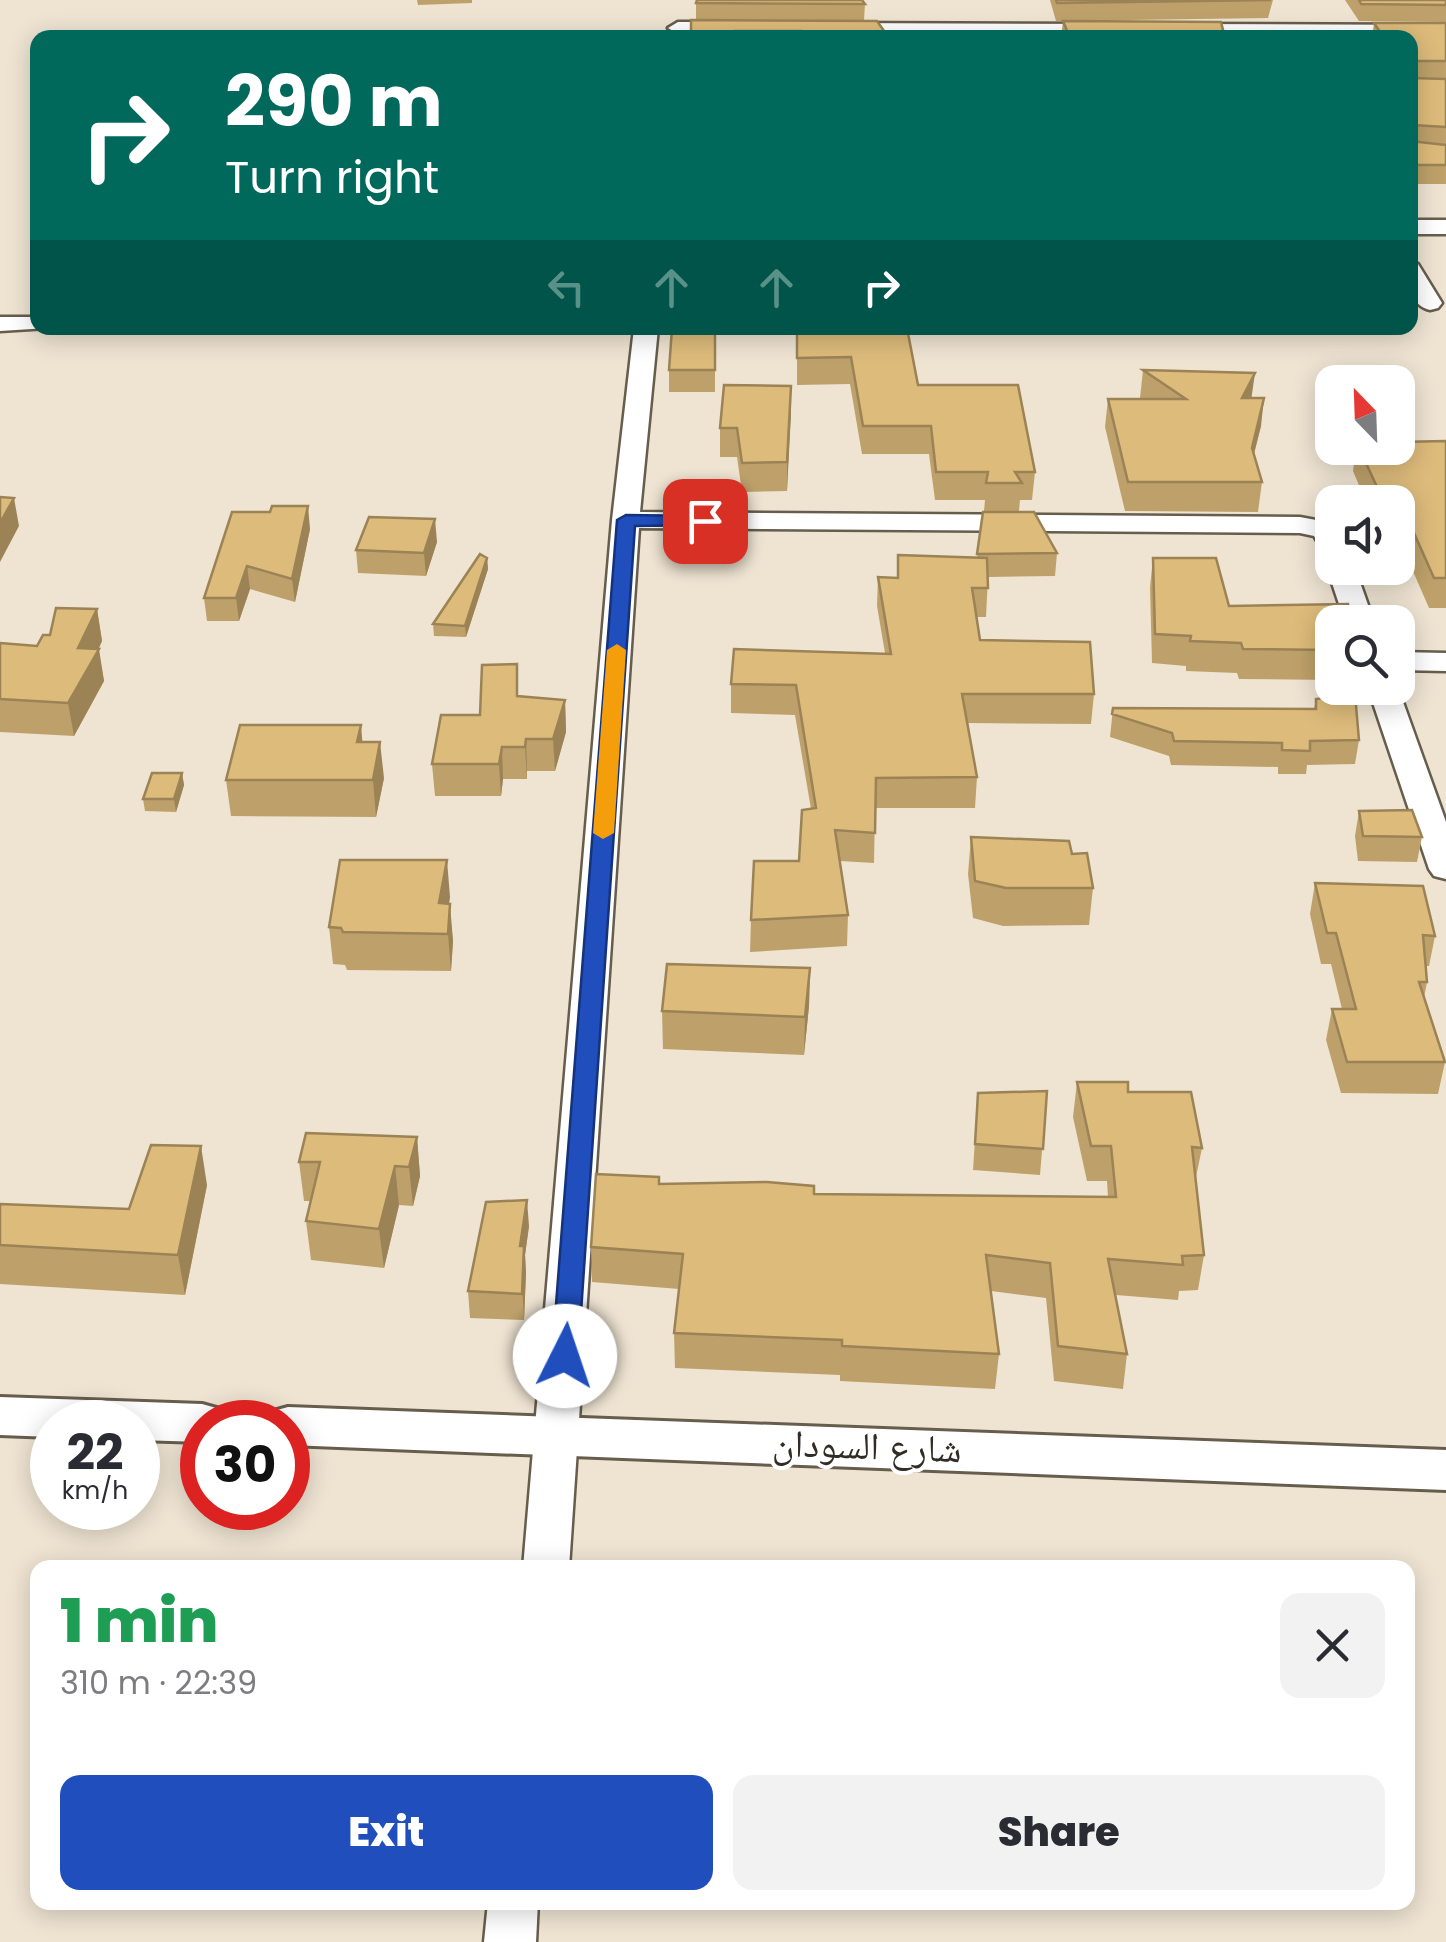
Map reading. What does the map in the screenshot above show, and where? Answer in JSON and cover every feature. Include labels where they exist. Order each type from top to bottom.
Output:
[{"type":"main road","points":[[0,1416],[180,1422]]},
{"type":"main road","name":"شارع السودان","points":[[310,1427],[1446,1470]]},
{"type":"street","points":[[678,26],[755,28]]},
{"type":"street","points":[[813,28],[1124,30]]},
{"type":"street","points":[[1163,30],[1397,30]]},
{"type":"street","points":[[1418,30],[1446,31]]},
{"type":"street","points":[[1418,227],[1446,227]]},
{"type":"street","points":[[0,324],[30,324]]},
{"type":"street","points":[[547,1560],[626,520],[645,335]]},
{"type":"street","points":[[626,520],[1315,528]]},
{"type":"street","points":[[1415,661],[1446,662]]},
{"type":"street","points":[[1390,705],[1436,810],[1446,869]]},
{"type":"street","points":[[510,1942],[513,1910]]},
{"type":"building","points":[[862,0],[865,4],[696,3]]},
{"type":"building","points":[[1056,0],[1271,0],[1057,3]]},
{"type":"building","points":[[1359,0],[1446,0],[1446,5],[1361,4]]},
{"type":"building","points":[[691,20],[877,21],[883,30],[691,30]]},
{"type":"building","points":[[1063,21],[1221,22],[1223,30],[1067,30]]},
{"type":"building","points":[[1374,23],[1446,23],[1446,61],[1418,61],[1418,30],[1379,30]]},
{"type":"building","points":[[1418,78],[1446,79],[1446,127],[1418,125]]},
{"type":"building","points":[[1418,142],[1446,145],[1446,165],[1418,165]]},
{"type":"building","points":[[672,335],[715,335],[715,370],[669,370]]},
{"type":"building","points":[[797,335],[908,335],[918,385],[1018,385],[1035,472],[1015,472],[1022,483],[986,483],[988,472],[936,472],[931,426],[863,426],[851,357],[797,358]]},
{"type":"building","points":[[1143,370],[1255,373],[1242,398],[1264,398],[1252,448],[1262,482],[1128,482],[1108,399],[1186,399]]},
{"type":"building","points":[[724,385],[791,386],[787,462],[742,463],[737,428],[720,428]]},
{"type":"building","points":[[1446,441],[1446,578],[1434,578],[1415,535],[1415,485],[1376,485],[1367,465],[1415,465],[1415,442]]},
{"type":"building","points":[[0,497],[14,498],[0,523]]},
{"type":"building","points":[[272,506],[308,506],[292,579],[247,566],[236,598],[204,598],[232,512],[270,512]]},
{"type":"building","points":[[983,512],[1034,512],[1057,553],[977,554]]},
{"type":"building","points":[[369,517],[435,519],[424,553],[356,550]]},
{"type":"building","points":[[480,554],[487,558],[465,626],[433,624]]},
{"type":"building","points":[[898,555],[987,558],[988,588],[972,588],[980,640],[1090,642],[1094,694],[962,694],[977,777],[876,778],[875,833],[835,830],[848,915],[751,920],[754,861],[799,861],[802,810],[816,808],[796,685],[731,684],[734,649],[891,654],[878,577],[898,578]]},
{"type":"building","points":[[1153,558],[1216,558],[1229,606],[1348,604],[1348,605],[1315,605],[1315,650],[1243,649],[1241,643],[1190,641],[1191,636],[1155,634]]},
{"type":"building","points":[[56,608],[97,609],[78,648],[99,649],[68,703],[0,699],[0,643],[37,646],[43,635],[50,635]]},
{"type":"building","points":[[517,664],[517,696],[565,700],[553,739],[526,739],[525,747],[502,747],[499,764],[432,764],[441,715],[480,715],[482,665]]},
{"type":"building","points":[[1316,705],[1356,705],[1359,740],[1310,741],[1310,751],[1282,750],[1282,743],[1174,741],[1172,733],[1112,714],[1113,708],[1316,709]]},
{"type":"building","points":[[240,725],[361,725],[357,742],[380,742],[373,780],[226,780]]},
{"type":"building","points":[[152,773],[182,773],[174,799],[143,799]]},
{"type":"building","points":[[1412,810],[1422,837],[1363,836],[1359,811]]},
{"type":"building","points":[[971,837],[1069,841],[1072,854],[1087,853],[1093,888],[1006,888],[975,881]]},
{"type":"building","points":[[340,860],[447,860],[439,903],[450,904],[448,934],[343,932],[341,928],[329,927]]},
{"type":"building","points":[[1315,883],[1423,886],[1435,936],[1423,935],[1427,982],[1419,982],[1445,1062],[1347,1062],[1332,1009],[1356,1009],[1336,933],[1327,933]]},
{"type":"building","points":[[667,964],[810,968],[805,1017],[662,1011]]},
{"type":"building","points":[[1077,1082],[1128,1082],[1128,1092],[1191,1092],[1202,1148],[1192,1147],[1204,1255],[1182,1256],[1183,1265],[1108,1259],[1127,1354],[1058,1346],[1050,1263],[986,1255],[999,1354],[842,1346],[842,1340],[674,1333],[683,1254],[591,1247],[596,1174],[659,1177],[659,1184],[767,1182],[814,1186],[814,1194],[1116,1197],[1111,1146],[1091,1146]]},
{"type":"building","points":[[1047,1091],[1043,1149],[975,1144],[978,1093]]},
{"type":"building","points":[[306,1133],[417,1137],[409,1167],[395,1166],[379,1229],[306,1221],[320,1162],[299,1162]]},
{"type":"building","points":[[151,1145],[201,1146],[178,1255],[0,1245],[0,1204],[129,1209]]},
{"type":"building","points":[[527,1200],[520,1246],[524,1246],[522,1294],[468,1291],[486,1202]]},
{"type":"slow traffic","points":[[603,833],[617,650]]},
{"type":"route","points":[[565,1356],[626,520],[705,521]]}]
